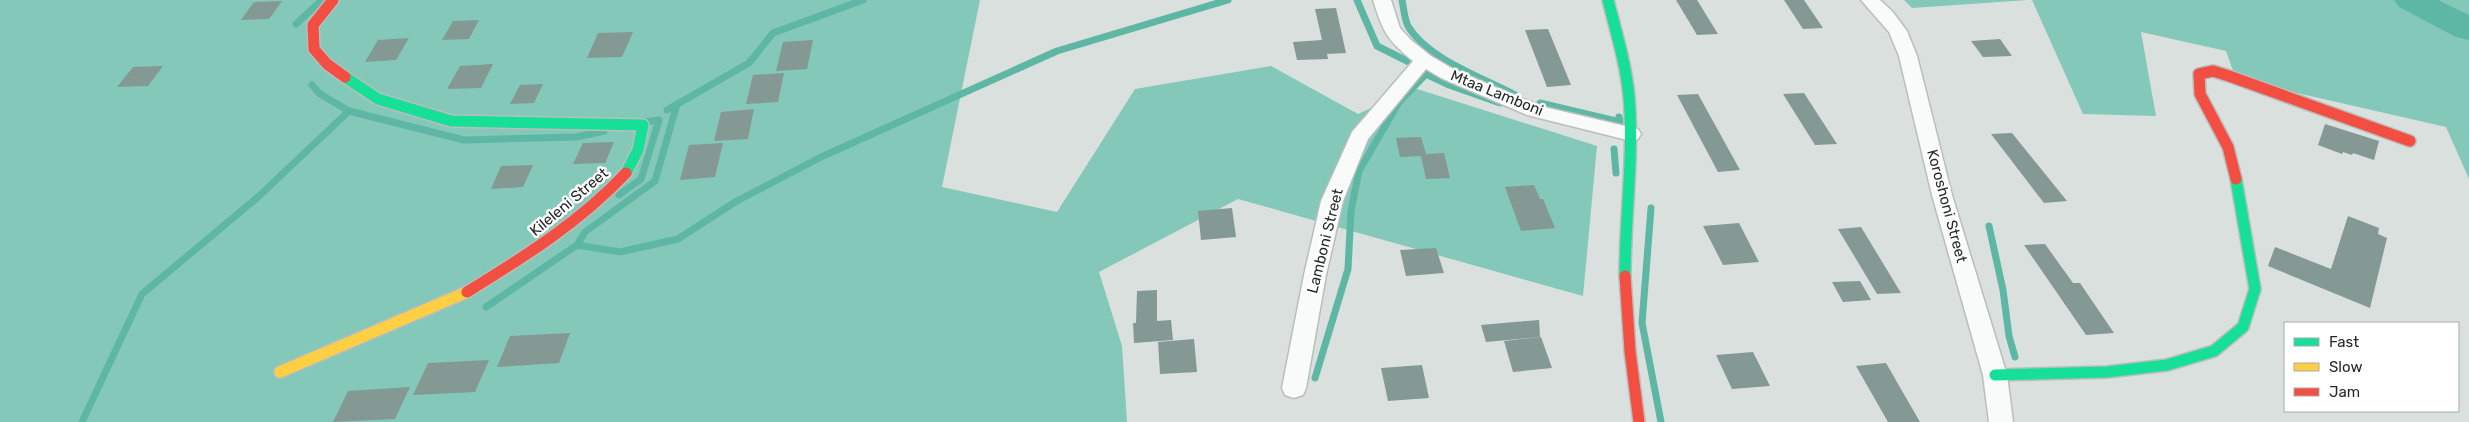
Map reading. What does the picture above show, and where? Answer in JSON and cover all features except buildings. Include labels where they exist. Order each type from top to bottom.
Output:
[{"type":"street","name":"Kileleni Street","points":[[280,372],[466,293],[531,253],[598,200],[625,174],[636,158],[643,136],[643,125],[451,121],[378,99],[327,64],[314,49],[313,25],[333,0]]},
{"type":"street","name":"Mtaa Lamboni","points":[[1382,0],[1391,28],[1404,44],[1424,60],[1448,74],[1534,111],[1631,134]]},
{"type":"street","points":[[1608,0],[1624,59],[1631,134],[1625,233],[1626,304],[1628,351],[1639,422]]},
{"type":"street","name":"Koroshoni Street","points":[[1870,0],[1886,15],[1898,32],[1908,56],[1942,195],[1995,375],[2001,422]]},
{"type":"street","name":"Lamboni Street","points":[[1294,388],[1315,275],[1332,201],[1359,137],[1424,60]]},
{"type":"street","points":[[1995,375],[2107,372],[2167,365],[2214,351],[2243,327],[2255,289],[2232,155],[2200,94],[2197,80],[2199,74],[2213,71],[2229,76],[2410,141]]},
{"type":"green space","points":[[0,0],[980,0],[942,187],[1057,212],[1135,89],[1271,66],[1358,114],[1414,88],[1597,146],[1583,296],[1238,199],[1099,272],[1122,346],[1127,422],[0,422]]},
{"type":"green space","points":[[1904,0],[2028,0],[1912,8]]},
{"type":"green space","points":[[2032,0],[2469,0],[2469,179],[2446,127],[2236,79],[2226,51],[2141,32],[2156,116],[2083,114]]},
{"type":"waterway","points":[[296,24],[322,0]]},
{"type":"waterway","points":[[677,104],[749,63],[773,33],[863,0]]},
{"type":"waterway","points":[[577,245],[620,252],[678,239],[735,202],[821,157],[1057,51],[1228,0]]},
{"type":"waterway","points":[[1357,0],[1377,46],[1407,61]]},
{"type":"waterway","points":[[1402,0],[1408,26],[1428,48],[1457,67],[1517,96]]},
{"type":"waterway","points":[[2411,0],[2469,29]]},
{"type":"waterway","points":[[1315,378],[1348,269],[1351,211],[1359,171],[1399,102],[1426,74],[1449,85],[1500,103]]},
{"type":"waterway","points":[[312,85],[320,94],[349,111]]},
{"type":"waterway","points":[[1540,103],[1620,122],[1619,117]]},
{"type":"waterway","points":[[577,245],[585,232],[655,181],[677,104]]},
{"type":"waterway","points":[[667,110],[677,104]]},
{"type":"waterway","points":[[82,422],[142,294],[258,197],[349,111]]},
{"type":"waterway","points":[[349,111],[464,140],[577,137],[604,131]]},
{"type":"waterway","points":[[619,195],[641,179],[659,120],[643,122]]},
{"type":"waterway","points":[[1614,149],[1616,173]]},
{"type":"waterway","points":[[1651,208],[1642,323],[1661,422]]},
{"type":"waterway","points":[[1989,226],[2003,290],[2009,336],[2015,357]]},
{"type":"waterway","points":[[486,307],[577,245]]},
{"type":"traffic: fast","points":[[1608,0],[1623,60],[1629,97],[1630,164],[1625,276]]},
{"type":"traffic: fast","points":[[345,77],[378,99],[451,121],[643,125],[642,138],[638,150],[626,173]]},
{"type":"traffic: fast","points":[[1995,375],[2107,372],[2167,365],[2214,351],[2243,327],[2255,289],[2236,179]]},
{"type":"traffic: slow","points":[[280,372],[467,292]]},
{"type":"traffic: jam","points":[[333,0],[313,25],[314,49],[327,64],[345,77]]},
{"type":"traffic: jam","points":[[2236,179],[2233,159],[2228,147],[2200,94],[2199,74],[2213,71],[2229,76],[2410,141]]},
{"type":"traffic: jam","points":[[467,292],[530,253],[572,223],[591,208],[626,173]]},
{"type":"traffic: jam","points":[[1625,276],[1630,351],[1639,422]]}]
